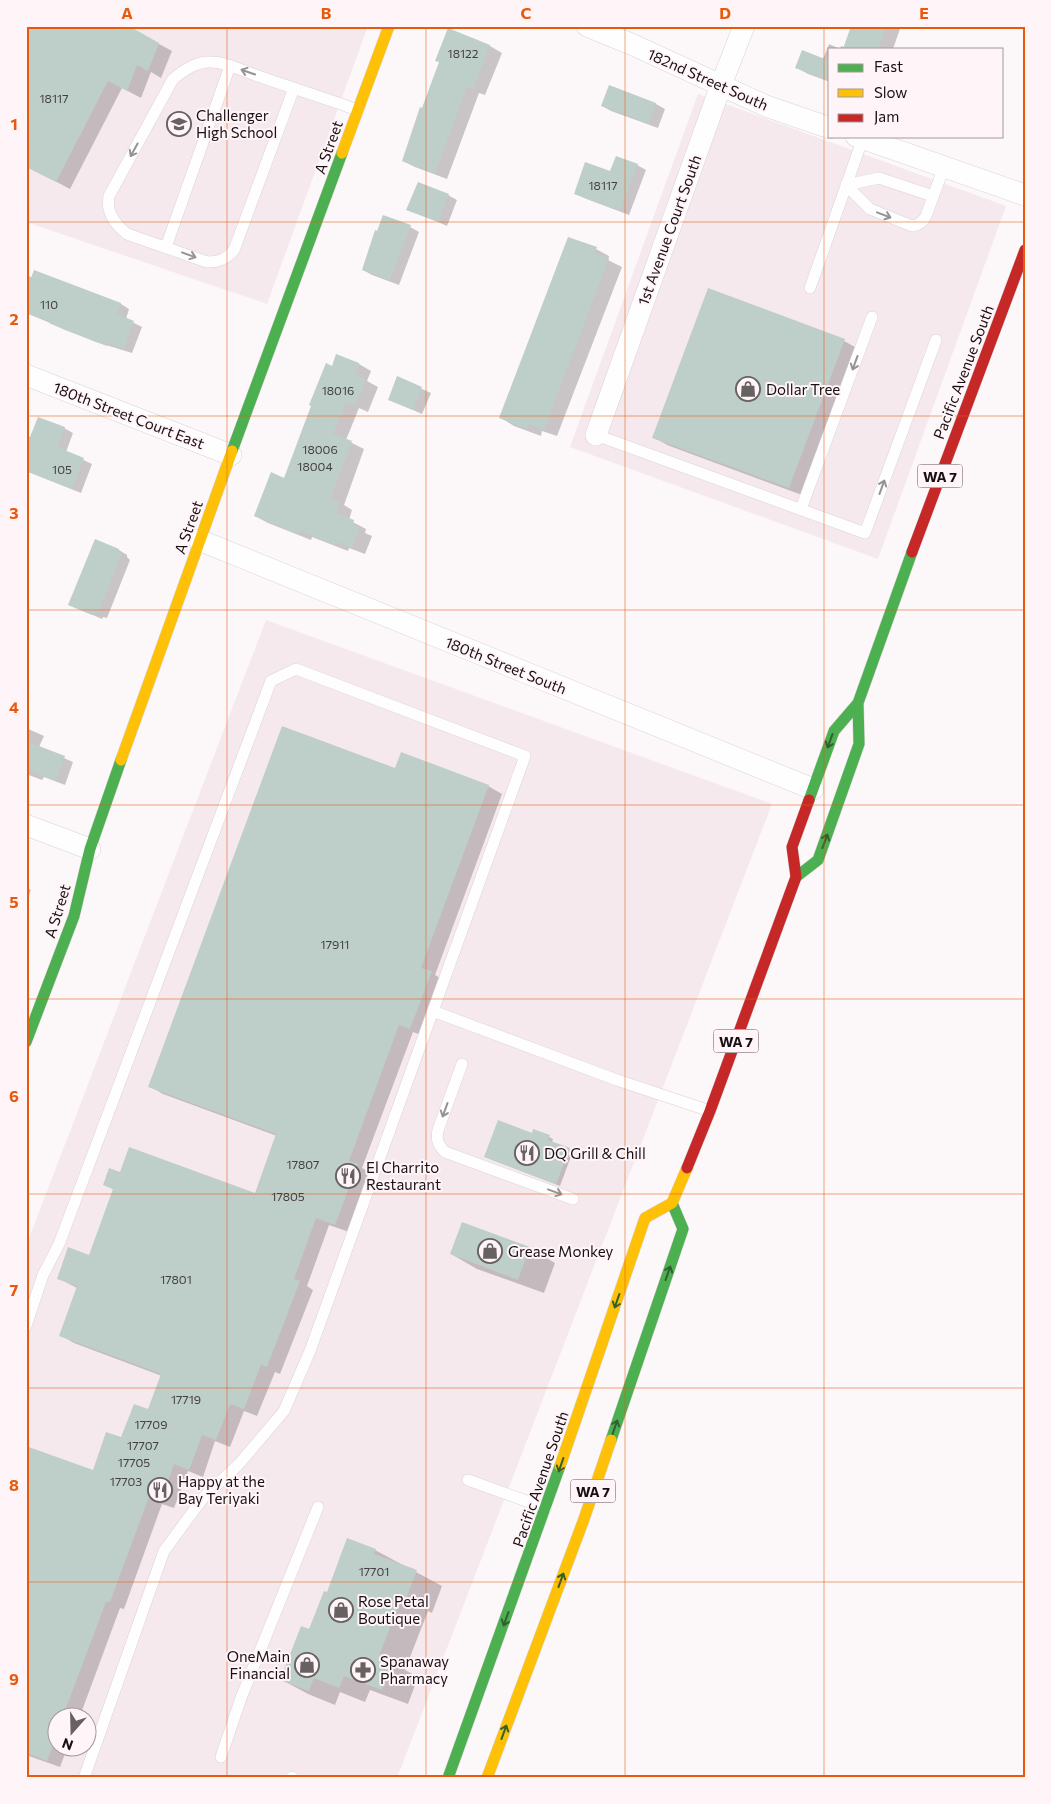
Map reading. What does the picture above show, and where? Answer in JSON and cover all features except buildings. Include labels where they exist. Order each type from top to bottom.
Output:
[{"type":"main road","name":"A Street","points":[[26,1042],[74,916],[90,849],[199,540],[389,26]]},
{"type":"main road","name":"Pacific Avenue South","points":[[796,877],[818,860],[859,744],[858,703],[900,584],[1025,250]]},
{"type":"main road","name":"Pacific Avenue South","points":[[448,1778],[546,1508],[645,1218],[672,1203],[710,1111],[796,877],[792,847],[834,730],[858,703]]},
{"type":"main road","name":"WA 7","points":[[487,1778],[584,1519],[683,1229],[672,1203]]},
{"type":"street","name":"182nd Street South","points":[[587,26],[631,44],[766,106],[828,127]]},
{"type":"street","name":"1st Avenue Court South","points":[[596,435],[721,85],[744,26]]},
{"type":"street","points":[[862,138],[1025,195]]},
{"type":"street","name":"180th Street Court East","points":[[26,375],[231,455]]},
{"type":"street","name":"180th Street South","points":[[199,540],[813,789]]},
{"type":"street","points":[[26,825],[90,849]]},
{"type":"lane","points":[[294,88],[234,250],[229,256],[216,262],[207,262],[126,234],[119,227],[110,213],[109,196],[173,79],[182,71],[197,64],[210,62],[230,66],[294,88],[358,110]]},
{"type":"lane","points":[[166,247],[230,66]]},
{"type":"lane","points":[[810,288],[846,185],[859,138]]},
{"type":"lane","points":[[846,185],[870,210],[912,226],[923,221],[944,167]]},
{"type":"lane","points":[[846,185],[879,178],[933,196]]},
{"type":"lane","points":[[801,509],[872,317]]},
{"type":"lane","points":[[596,435],[865,533],[936,340]]},
{"type":"lane","points":[[26,1326],[43,1275],[63,1235],[271,681],[296,669],[525,756],[310,1351],[284,1411],[239,1464],[203,1498],[164,1551],[84,1778]]},
{"type":"lane","points":[[433,1011],[617,1080],[710,1111]]},
{"type":"lane","points":[[462,1064],[436,1137],[439,1145],[445,1152],[573,1199]]},
{"type":"lane","points":[[468,1480],[546,1508]]},
{"type":"lane","points":[[221,1757],[241,1698],[318,1507]]},
{"type":"shaded area","name":"Challenger High School","points":[[26,26],[368,26],[267,304],[26,222]]},
{"type":"shaded area","points":[[698,94],[1006,206],[878,559],[570,447]]},
{"type":"shaded area","points":[[266,620],[772,804],[397,1778],[26,1778],[26,1246]]},
{"type":"traffic: fast","points":[[232,451],[342,153]]},
{"type":"traffic: fast","points":[[796,877],[818,860],[859,744],[858,703],[912,552]]},
{"type":"traffic: fast","points":[[809,800],[834,731],[858,703]]},
{"type":"traffic: fast","points":[[26,1042],[74,916],[90,849],[121,760]]},
{"type":"traffic: fast","points":[[611,1440],[683,1229],[672,1203]]},
{"type":"traffic: fast","points":[[448,1778],[560,1466]]},
{"type":"traffic: slow","points":[[342,153],[389,26]]},
{"type":"traffic: slow","points":[[121,760],[232,451]]},
{"type":"traffic: slow","points":[[560,1466],[645,1218],[672,1203],[687,1168]]},
{"type":"traffic: slow","points":[[487,1778],[584,1519],[611,1440]]},
{"type":"traffic: jam","points":[[912,552],[1025,250]]},
{"type":"traffic: jam","points":[[687,1168],[710,1111],[796,877],[792,847],[809,800]]},
{"type":"place","name":"Challenger High School","points":[[179,124]]},
{"type":"place","name":"Dollar Tree","points":[[748,389]]},
{"type":"place","name":"DQ Grill & Chill","points":[[527,1153]]},
{"type":"place","name":"El Charrito Restaurant","points":[[348,1176]]},
{"type":"place","name":"Grease Monkey","points":[[490,1251]]},
{"type":"place","name":"Happy at the Bay Teriyaki","points":[[160,1490]]},
{"type":"place","name":"Rose Petal Boutique","points":[[341,1610]]},
{"type":"place","name":"OneMain Financial","points":[[307,1665]]},
{"type":"place","name":"Spanaway Pharmacy","points":[[363,1670]]}]
